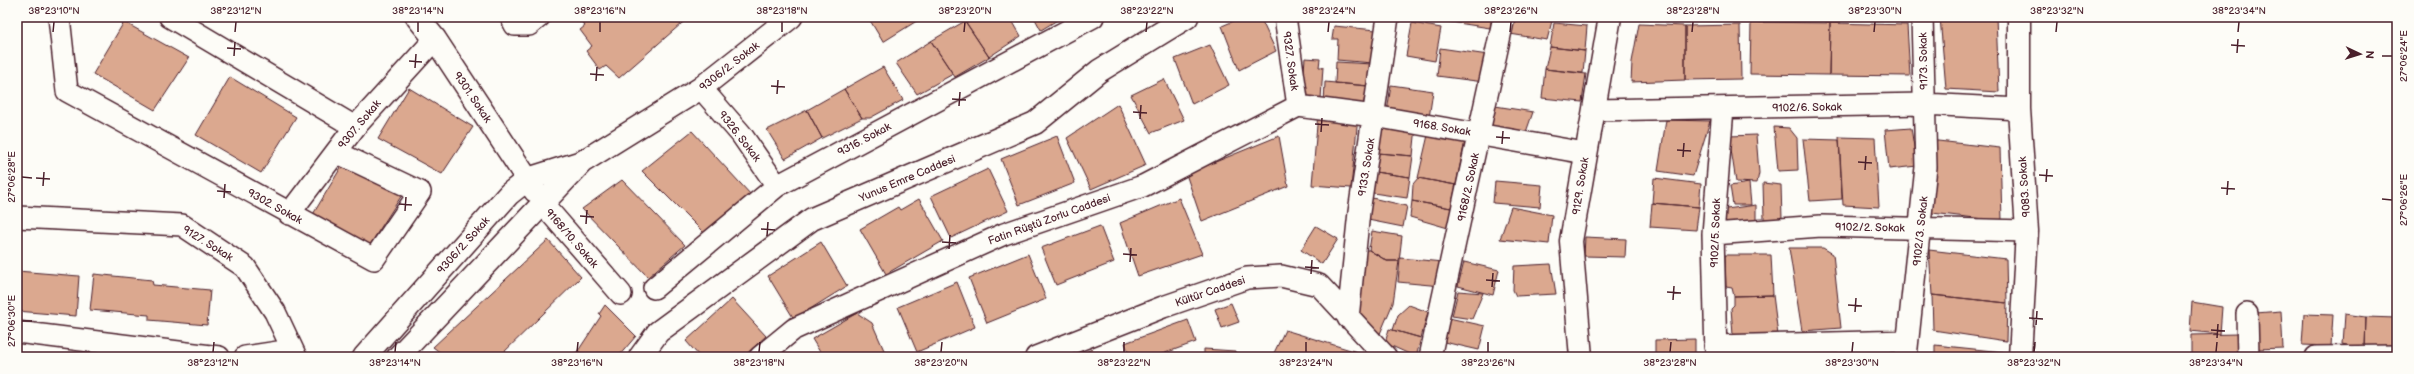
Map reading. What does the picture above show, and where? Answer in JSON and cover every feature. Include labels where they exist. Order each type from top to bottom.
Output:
[{"type":"street","name":"9302. Sokak","points":[[59,17],[67,91],[289,214],[374,259],[420,192],[336,152]]},
{"type":"street","points":[[170,17],[355,127]]},
{"type":"street","name":"9301. Sokak","points":[[417,17],[435,39],[528,179]]},
{"type":"street","points":[[511,17],[515,25],[529,26],[539,17]]},
{"type":"street","name":"9306/2. Sokak","points":[[364,357],[509,194],[528,179],[582,162],[701,88],[791,17]]},
{"type":"street","name":"9316. Sokak","points":[[654,288],[777,186],[1093,17]]},
{"type":"street","name":"Yunus Emre Caddesi","points":[[640,357],[658,332],[812,219],[1035,123],[1098,71],[1187,17]]},
{"type":"street","name":"9327. Sokak","points":[[1285,17],[1298,106]]},
{"type":"street","name":"9133. Sokak","points":[[1348,318],[1359,212],[1388,17]]},
{"type":"street","name":"9168/2. Sokak","points":[[1430,357],[1480,134],[1504,17]]},
{"type":"street","name":"9129. Sokak","points":[[1581,357],[1571,240],[1585,153],[1595,110],[1610,17]]},
{"type":"street","name":"9173. Sokak","points":[[1922,17],[1924,104]]},
{"type":"street","name":"9083. Sokak","points":[[2019,17],[2020,109],[2027,231],[2020,357]]},
{"type":"street","name":"9307. Sokak","points":[[289,214],[355,127],[435,39]]},
{"type":"street","name":"9326. Sokak","points":[[701,88],[741,134],[777,186]]},
{"type":"street","name":"9102/6. Sokak","points":[[1595,110],[1924,104],[2020,109]]},
{"type":"street","name":"9102/3. Sokak","points":[[1906,349],[1921,228],[1926,167],[1924,104]]},
{"type":"street","name":"9168. Sokak","points":[[1298,106],[1374,116],[1585,153]]},
{"type":"street","name":"Fatin Rüştü Zorlu Caddesi","points":[[760,357],[794,329],[1004,234],[1143,186],[1298,106]]},
{"type":"street","name":"9102/5. Sokak","points":[[1715,352],[1714,234],[1723,108]]},
{"type":"street","name":"9306/2. Sokak","points":[[398,357],[582,162]]},
{"type":"street","name":"9168/10. Sokak","points":[[528,179],[543,204],[621,294]]},
{"type":"street","name":"9127. Sokak","points":[[17,217],[182,225],[245,268],[275,312],[293,354]]},
{"type":"street","name":"9102/2. Sokak","points":[[1714,234],[1820,226],[2027,231]]},
{"type":"street","name":"Kültür Caddesi","points":[[1036,357],[1163,307],[1247,278],[1281,276],[1318,285],[1386,357]]},
{"type":"street","points":[[2247,314],[2248,357]]},
{"type":"street","points":[[17,332],[219,357]]},
{"type":"street","points":[[1715,352],[1906,349]]},
{"type":"street","points":[[244,357],[293,354]]},
{"type":"street","points":[[2316,357],[2397,356]]},
{"type":"building","points":[[689,17],[619,78],[606,66],[600,70],[586,51],[592,46],[580,30],[585,26],[578,18]]},
{"type":"building","points":[[868,17],[923,17],[883,42]]},
{"type":"building","points":[[971,17],[1010,17],[1021,36],[989,57],[965,21]]},
{"type":"building","points":[[1034,17],[1058,17],[1059,19],[1041,30]]},
{"type":"building","points":[[1243,17],[1260,17],[1276,51],[1239,70],[1222,26]]},
{"type":"building","points":[[1445,17],[1492,17],[1490,28],[1445,21]]},
{"type":"building","points":[[1511,17],[1539,17],[1552,21],[1547,40],[1510,34]]},
{"type":"building","points":[[1539,17],[1552,17],[1552,21]]},
{"type":"building","points":[[1940,17],[1996,17],[1999,92],[1946,89]]},
{"type":"building","points":[[965,21],[989,57],[955,77],[931,41]]},
{"type":"building","points":[[124,22],[189,58],[155,110],[93,74]]},
{"type":"building","points":[[1751,22],[1830,23],[1829,75],[1750,74]]},
{"type":"building","points":[[1412,23],[1441,28],[1435,61],[1406,56]]},
{"type":"building","points":[[1554,23],[1587,26],[1585,51],[1550,47]]},
{"type":"building","points":[[1830,23],[1907,25],[1910,76],[1829,75]]},
{"type":"building","points":[[1639,24],[1685,26],[1685,80],[1631,82],[1632,62]]},
{"type":"building","points":[[1740,25],[1741,79],[1685,80],[1685,26]]},
{"type":"building","points":[[1334,26],[1376,30],[1373,63],[1337,60],[1338,39],[1332,39]]},
{"type":"building","points":[[931,41],[953,74],[917,94],[896,63]]},
{"type":"building","points":[[1210,45],[1229,85],[1192,104],[1175,59]]},
{"type":"building","points":[[1550,47],[1585,51],[1583,73],[1545,69]]},
{"type":"building","points":[[1440,48],[1488,55],[1484,82],[1437,76]]},
{"type":"building","points":[[1305,58],[1320,59],[1319,67],[1323,67],[1321,99],[1302,97]]},
{"type":"building","points":[[1336,62],[1372,64],[1370,86],[1335,83]]},
{"type":"building","points":[[883,67],[903,100],[870,118],[862,118],[844,89]]},
{"type":"building","points":[[1545,69],[1586,74],[1582,102],[1542,98]]},
{"type":"building","points":[[230,77],[296,117],[261,173],[196,135]]},
{"type":"building","points":[[1164,79],[1184,120],[1151,133],[1131,95]]},
{"type":"building","points":[[1325,82],[1367,86],[1362,111],[1324,105]]},
{"type":"building","points":[[1391,85],[1433,91],[1429,118],[1387,112]]},
{"type":"building","points":[[409,88],[473,127],[442,174],[378,139]]},
{"type":"building","points":[[844,89],[862,118],[822,138],[807,110]]},
{"type":"building","points":[[1118,104],[1146,165],[1091,189],[1067,138]]},
{"type":"building","points":[[1489,105],[1533,112],[1525,135],[1487,130]]},
{"type":"building","points":[[807,110],[822,138],[785,159],[767,130]]},
{"type":"building","points":[[1318,113],[1358,117],[1351,188],[1312,185]]},
{"type":"building","points":[[1666,120],[1710,121],[1693,176],[1658,171]]},
{"type":"building","points":[[1380,124],[1416,127],[1413,156],[1378,153]]},
{"type":"building","points":[[1774,127],[1789,128],[1797,138],[1798,170],[1778,171]]},
{"type":"building","points":[[1911,128],[1917,166],[1889,169],[1885,130]]},
{"type":"building","points":[[692,131],[752,196],[705,234],[642,171]]},
{"type":"building","points":[[1428,135],[1465,141],[1456,185],[1418,178]]},
{"type":"building","points":[[1756,135],[1759,173],[1757,183],[1736,182],[1729,136]]},
{"type":"building","points":[[1057,136],[1075,183],[1019,205],[1001,159]]},
{"type":"building","points":[[1279,136],[1288,186],[1202,221],[1186,174]]},
{"type":"building","points":[[1839,137],[1875,138],[1879,207],[1843,205]]},
{"type":"building","points":[[1803,139],[1839,140],[1842,199],[1810,201]]},
{"type":"building","points":[[1929,140],[2000,148],[2002,221],[1932,213],[1935,160]]},
{"type":"building","points":[[1378,153],[1413,156],[1410,177],[1375,172]]},
{"type":"building","points":[[343,164],[402,195],[369,246],[312,216]]},
{"type":"building","points":[[988,169],[1008,211],[951,238],[931,196]]},
{"type":"building","points":[[1375,172],[1410,177],[1407,198],[1373,193]]},
{"type":"building","points":[[1418,178],[1456,185],[1451,208],[1412,201],[1413,184]]},
{"type":"building","points":[[1654,178],[1701,184],[1699,207],[1652,203]]},
{"type":"building","points":[[622,180],[685,245],[648,277],[582,209]]},
{"type":"building","points":[[1495,181],[1542,185],[1540,207],[1493,203]]},
{"type":"building","points":[[1749,183],[1751,205],[1733,205],[1730,186]]},
{"type":"building","points":[[1763,183],[1781,185],[1782,219],[1764,219]]},
{"type":"building","points":[[1179,198],[1202,254],[1138,276],[1120,223]]},
{"type":"building","points":[[1372,198],[1407,206],[1403,227],[1368,220]]},
{"type":"building","points":[[919,199],[943,241],[886,274],[860,229],[898,207],[900,210]]},
{"type":"building","points":[[1412,201],[1451,208],[1448,228],[1410,217]]},
{"type":"building","points":[[1652,203],[1699,207],[1696,230],[1650,227]]},
{"type":"building","points":[[1756,205],[1756,226],[1718,231],[1719,210]]},
{"type":"building","points":[[1511,207],[1552,215],[1549,244],[1500,239]]},
{"type":"building","points":[[1100,226],[1114,262],[1056,285],[1041,248]]},
{"type":"building","points":[[1316,226],[1338,239],[1322,264],[1301,250]]},
{"type":"building","points":[[1372,231],[1402,236],[1399,261],[1387,261],[1369,250]]},
{"type":"building","points":[[1585,237],[1626,239],[1625,257],[1584,256]]},
{"type":"building","points":[[548,240],[581,277],[499,357],[446,357],[433,347]]},
{"type":"building","points":[[821,242],[847,286],[794,319],[768,276]]},
{"type":"building","points":[[1789,248],[1823,248],[1833,254],[1841,328],[1802,331]]},
{"type":"building","points":[[1364,250],[1369,250],[1387,261],[1399,261],[1393,303],[1379,336],[1356,312]]},
{"type":"building","points":[[1929,250],[2006,259],[2007,303],[1932,295]]},
{"type":"building","points":[[1028,254],[1046,299],[987,323],[969,278]]},
{"type":"building","points":[[1725,255],[1771,255],[1773,295],[1734,296],[1732,288],[1726,287]]},
{"type":"building","points":[[1400,258],[1443,262],[1441,286],[1398,282]]},
{"type":"building","points":[[1464,262],[1499,270],[1493,295],[1458,286]]},
{"type":"building","points":[[1551,264],[1556,294],[1516,296],[1513,290],[1514,266]]},
{"type":"building","points":[[17,271],[79,276],[76,316],[17,311]]},
{"type":"building","points":[[94,274],[152,280],[153,285],[210,290],[207,325],[149,320],[149,315],[90,310]]},
{"type":"building","points":[[957,282],[975,327],[917,352],[898,307]]},
{"type":"building","points":[[1458,291],[1483,293],[1472,319],[1452,316]]},
{"type":"building","points":[[1773,295],[1778,335],[1733,335],[1731,308],[1734,305],[1734,296]]},
{"type":"building","points":[[1932,295],[2007,303],[2006,341],[1933,330]]},
{"type":"building","points":[[732,299],[766,336],[743,357],[700,357],[686,341]]},
{"type":"building","points":[[2192,302],[2222,307],[2220,334],[2190,331]]},
{"type":"building","points":[[1231,303],[1239,322],[1222,328],[1215,309]]},
{"type":"building","points":[[605,305],[636,336],[618,357],[586,357],[578,351],[601,316],[599,314]]},
{"type":"building","points":[[1409,305],[1428,312],[1421,338],[1393,330],[1398,315]]},
{"type":"building","points":[[2281,311],[2283,348],[2258,349],[2256,313]]},
{"type":"building","points":[[857,313],[872,323],[887,357],[823,357],[812,339]]},
{"type":"building","points":[[2304,314],[2333,315],[2331,346],[2302,345]]},
{"type":"building","points":[[2345,314],[2366,317],[2365,349],[2343,344]]},
{"type":"building","points":[[2366,317],[2396,318],[2395,350],[2365,349]]},
{"type":"building","points":[[1449,318],[1485,326],[1479,350],[1444,342]]},
{"type":"building","points":[[1188,320],[1196,342],[1154,357],[1130,357],[1125,343]]},
{"type":"building","points":[[1389,329],[1421,338],[1416,357],[1385,343]]},
{"type":"building","points":[[1285,330],[1357,352],[1363,357],[1280,357],[1273,355]]},
{"type":"building","points":[[2238,334],[2239,357],[2191,357],[2191,335]]},
{"type":"building","points":[[1695,339],[1695,357],[1655,357],[1655,340]]},
{"type":"building","points":[[1935,345],[2003,352],[2002,357],[1935,357]]},
{"type":"building","points":[[1092,349],[1096,357],[1076,357]]},
{"type":"building","points":[[1204,349],[1235,351],[1235,357],[1204,357]]},
{"type":"building","points":[[578,351],[586,357],[570,357]]}]
